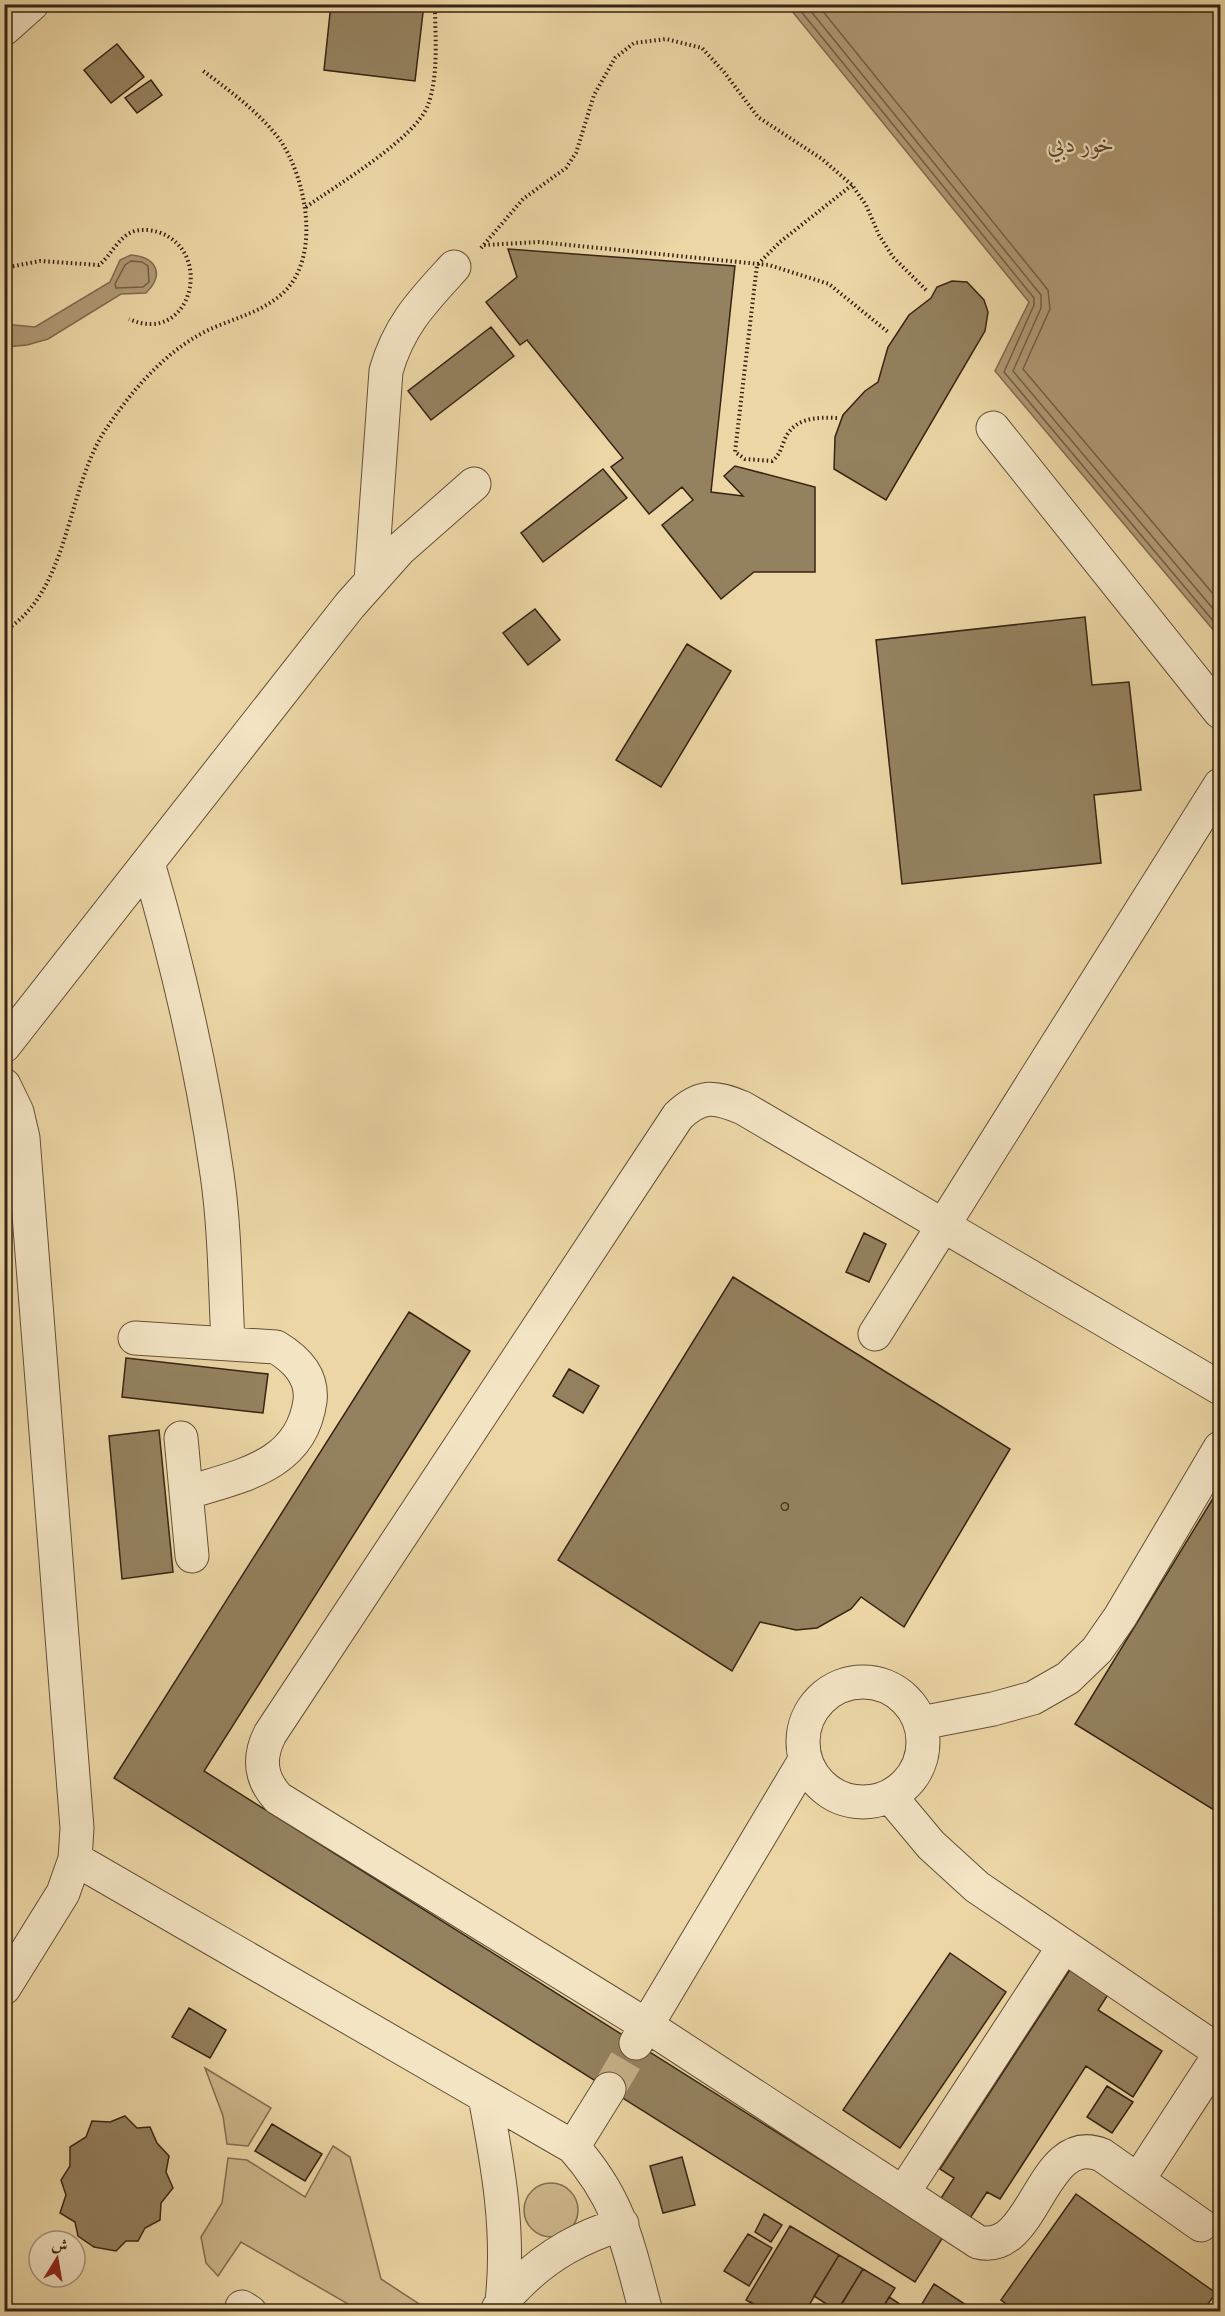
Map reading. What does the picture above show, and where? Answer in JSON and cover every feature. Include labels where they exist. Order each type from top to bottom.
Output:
[{"type":"street","points":[[4,29],[32,4]]},
{"type":"street","points":[[371,581],[386,371],[393,347],[404,325],[454,267]]},
{"type":"street","points":[[993,428],[1221,712]]},
{"type":"street","points":[[4,1046],[330,629],[371,581],[431,520],[474,483]]},
{"type":"street","points":[[875,1334],[1221,785]]},
{"type":"street","points":[[148,863],[176,963],[207,1115],[223,1235],[228,1342]]},
{"type":"street","points":[[4,1085],[17,1112],[23,1138],[76,1797],[75,1859],[63,1893],[4,1988]]},
{"type":"street","points":[[1201,2224],[1102,2155],[1083,2150],[1065,2158],[1007,2238],[988,2245],[969,2237],[903,2193],[641,2034],[278,1798],[268,1787],[261,1761],[263,1747],[672,1126],[691,1104],[716,1099],[743,1108],[1221,1388]]},
{"type":"street","points":[[135,1338],[228,1342],[276,1347],[293,1357],[305,1373],[311,1393],[308,1412],[299,1437],[283,1454],[262,1468],[186,1493]]},
{"type":"street","points":[[181,1438],[192,1556]]},
{"type":"street","points":[[921,1723],[993,1709],[1033,1698],[1068,1678],[1097,1650],[1114,1625],[1221,1448]]},
{"type":"street","points":[[870,1682],[886,1686],[901,1695],[913,1707],[921,1723],[924,1740],[922,1757],[915,1773],[904,1786],[890,1796],[873,1801],[856,1802],[839,1798],[824,1789],[805,1760],[802,1743],[804,1726],[811,1711],[822,1697],[844,1684],[870,1682]]},
{"type":"street","points":[[641,2034],[805,1760]]},
{"type":"street","points":[[890,1796],[954,1868],[1221,2053],[1138,2180]]},
{"type":"street","points":[[75,1859],[573,2147],[594,2170],[610,2196],[622,2224],[646,2312]]},
{"type":"street","points":[[903,2193],[1064,1946]]},
{"type":"street","points":[[573,2147],[609,2089]]},
{"type":"street","points":[[485,2097],[504,2219],[506,2261],[499,2306]]},
{"type":"street","points":[[499,2306],[540,2263],[565,2246],[622,2224]]},
{"type":"path","points":[[306,207],[405,135],[422,119],[433,84],[435,4]]},
{"type":"path","points":[[454,267],[472,257],[523,199],[566,168],[576,153],[603,74],[615,58],[634,44],[666,39],[702,48],[724,72],[758,117],[822,159],[852,185],[866,205],[879,235],[893,257],[926,290]]},
{"type":"path","points":[[4,632],[19,623],[38,602],[88,466],[101,437],[119,410],[163,361],[183,344],[214,327],[258,311],[285,292],[298,270],[306,246],[306,207],[297,177],[281,141],[240,99],[202,70]]},
{"type":"path","points":[[837,418],[801,420],[793,426],[780,453],[772,461],[745,459],[735,452],[757,265],[780,242],[852,185]]},
{"type":"path","points":[[4,268],[40,261],[99,265],[118,241],[134,231],[150,230],[165,235],[179,244],[188,258],[192,274],[190,290],[176,315],[165,322],[153,325],[141,324],[129,319]]},
{"type":"path","points":[[484,245],[539,242],[769,265],[829,284],[888,332]]},
{"type":"shaded area","points":[[205,2068],[271,2108],[248,2146],[227,2144],[223,2116]]},
{"type":"shaded area","points":[[333,2146],[350,2157],[381,2279],[430,2311],[360,2311],[241,2242],[218,2276],[206,2263],[201,2237],[222,2203],[228,2158],[247,2160],[305,2197]]},
{"type":"shaded area","points":[[551,2183],[561,2185],[570,2191],[576,2200],[578,2210],[576,2220],[570,2229],[561,2235],[551,2237],[541,2235],[532,2229],[526,2220],[524,2210],[526,2200],[532,2191],[541,2185]]},
{"type":"water","name":"خور دبي","points":[[787,5],[1220,5],[1220,638],[995,371],[1029,302]]},
{"type":"water","points":[[131,255],[146,259],[155,267],[155,279],[146,293],[121,294],[48,339],[27,345],[5,347],[5,324],[35,327],[110,282],[120,260]]},
{"type":"building","points":[[331,4],[424,4],[415,81],[324,70]]},
{"type":"building","points":[[117,44],[144,77],[111,103],[84,70]]},
{"type":"building","points":[[151,80],[162,95],[137,113],[125,98]]},
{"type":"building","points":[[508,249],[735,266],[711,492],[743,496],[724,476],[735,466],[815,487],[815,572],[754,572],[721,599],[662,525],[693,500],[682,487],[649,514],[611,467],[623,458],[527,340],[520,345],[486,302],[517,277]]},
{"type":"building","points":[[952,281],[967,282],[984,300],[988,312],[985,331],[886,500],[834,469],[835,437],[843,415],[865,391],[878,382],[888,347],[909,315],[931,298],[937,287]]},
{"type":"building","points":[[491,327],[514,356],[431,420],[408,391]]},
{"type":"building","points":[[603,469],[627,498],[543,562],[521,533]]},
{"type":"building","points":[[535,609],[560,640],[528,665],[503,633]]},
{"type":"building","points":[[1085,617],[1092,685],[1129,682],[1141,790],[1094,795],[1101,863],[902,884],[876,640]]},
{"type":"building","points":[[687,644],[731,671],[661,787],[616,760]]},
{"type":"building","points":[[864,1233],[886,1244],[869,1282],[846,1272]]},
{"type":"building","points":[[733,1277],[1010,1449],[904,1627],[861,1597],[851,1609],[817,1628],[796,1630],[760,1622],[732,1671],[558,1560]]},
{"type":"building","points":[[409,1312],[470,1351],[204,1771],[943,2237],[915,2282],[114,1778]]},
{"type":"building","points":[[126,1358],[268,1374],[263,1413],[122,1397]]},
{"type":"building","points":[[569,1369],[599,1386],[583,1413],[553,1396]]},
{"type":"building","points":[[159,1430],[173,1572],[122,1579],[109,1436]]},
{"type":"building","points":[[1220,1487],[1220,1799],[1214,1810],[1075,1724]]},
{"type":"building","points":[[950,1953],[1006,1992],[900,2148],[843,2110]]},
{"type":"building","points":[[1071,1968],[1109,1993],[1098,2010],[1162,2051],[1133,2097],[1086,2066],[1000,2199],[987,2192],[965,2226],[936,2206],[954,2178],[940,2169]]},
{"type":"building","points":[[189,2008],[226,2030],[210,2058],[172,2037]]},
{"type":"building","points":[[1107,2086],[1133,2102],[1112,2133],[1087,2117]]},
{"type":"building","points":[[125,2116],[137,2128],[150,2127],[157,2143],[169,2156],[166,2172],[173,2188],[161,2203],[160,2220],[145,2228],[138,2241],[126,2241],[116,2251],[94,2247],[87,2242],[87,2229],[76,2229],[75,2222],[60,2213],[66,2195],[61,2180],[70,2166],[70,2147],[86,2137],[92,2121],[110,2122]]},
{"type":"building","points":[[272,2124],[322,2154],[305,2181],[255,2151]]},
{"type":"building","points":[[682,2157],[695,2205],[663,2213],[650,2166]]},
{"type":"building","points":[[1076,2194],[1216,2293],[1202,2312],[1017,2312],[1001,2300]]},
{"type":"building","points":[[764,2214],[782,2225],[771,2242],[755,2232]]},
{"type":"building","points":[[790,2226],[839,2255],[805,2312],[766,2312],[746,2300]]},
{"type":"building","points":[[748,2234],[772,2248],[749,2286],[724,2271]]},
{"type":"building","points":[[839,2255],[863,2269],[837,2311],[814,2296]]},
{"type":"building","points":[[863,2269],[895,2288],[880,2312],[837,2312]]},
{"type":"building","points":[[934,2284],[977,2312],[917,2312]]},
{"type":"building","points":[[889,2297],[909,2310],[908,2312],[880,2312]]},
{"type":"building","points":[[751,2302],[766,2312],[746,2312]]},
{"type":"tunnel","points":[[609,2089],[636,2043]]}]
